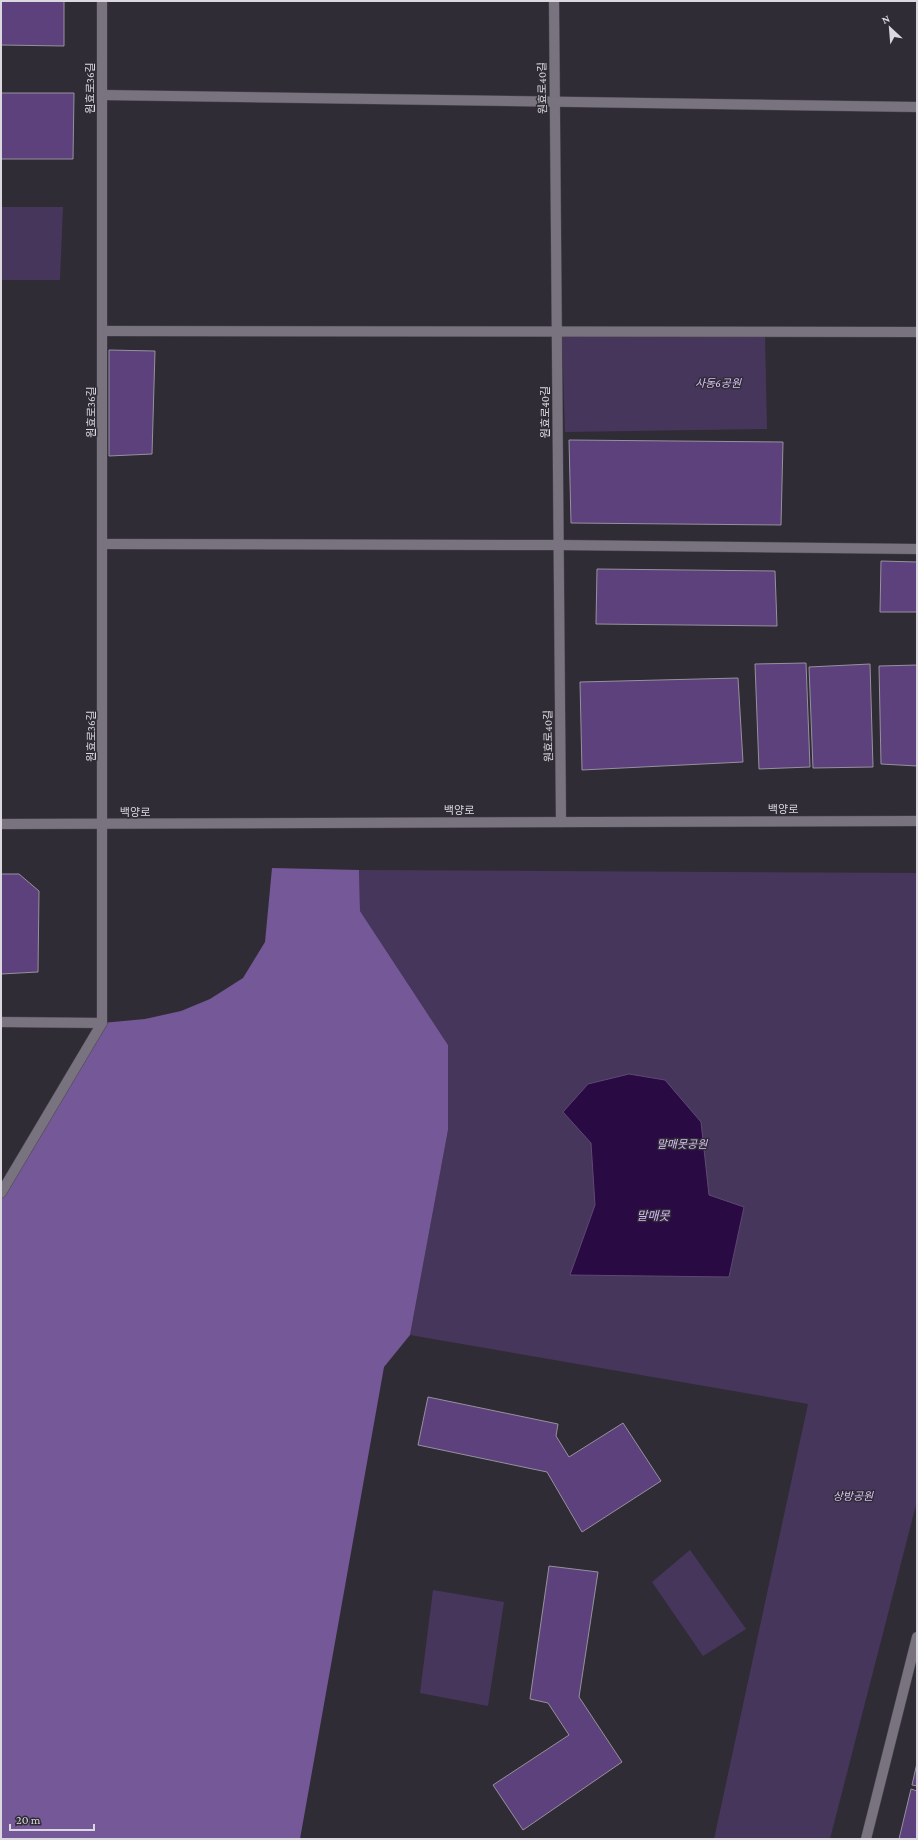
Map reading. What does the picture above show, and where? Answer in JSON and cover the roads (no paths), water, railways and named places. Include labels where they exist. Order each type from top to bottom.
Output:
[{"type":"street","name":"원효로36길","points":[[102,1],[102,1023]]},
{"type":"street","name":"원효로40길","points":[[554,1],[561,822]]},
{"type":"street","points":[[102,95],[917,107]]},
{"type":"street","points":[[102,331],[917,332]]},
{"type":"street","points":[[103,544],[558,545],[917,549]]},
{"type":"street","name":"백양로","points":[[1,824],[917,820]]},
{"type":"street","points":[[1,1022],[102,1023]]},
{"type":"street","points":[[1,1193],[102,1023]]},
{"type":"street","points":[[866,1839],[917,1637]]},
{"type":"water","name":"말매못","points":[[629,1074],[665,1080],[701,1122],[709,1195],[744,1207],[729,1277],[570,1275],[595,1205],[591,1143],[563,1112],[588,1084]]},
{"type":"park label","name":"사동6공원","points":[[718,383]]},
{"type":"park label","name":"말매못공원","points":[[682,1144]]},
{"type":"park label","name":"상방공원","points":[[853,1496]]}]
